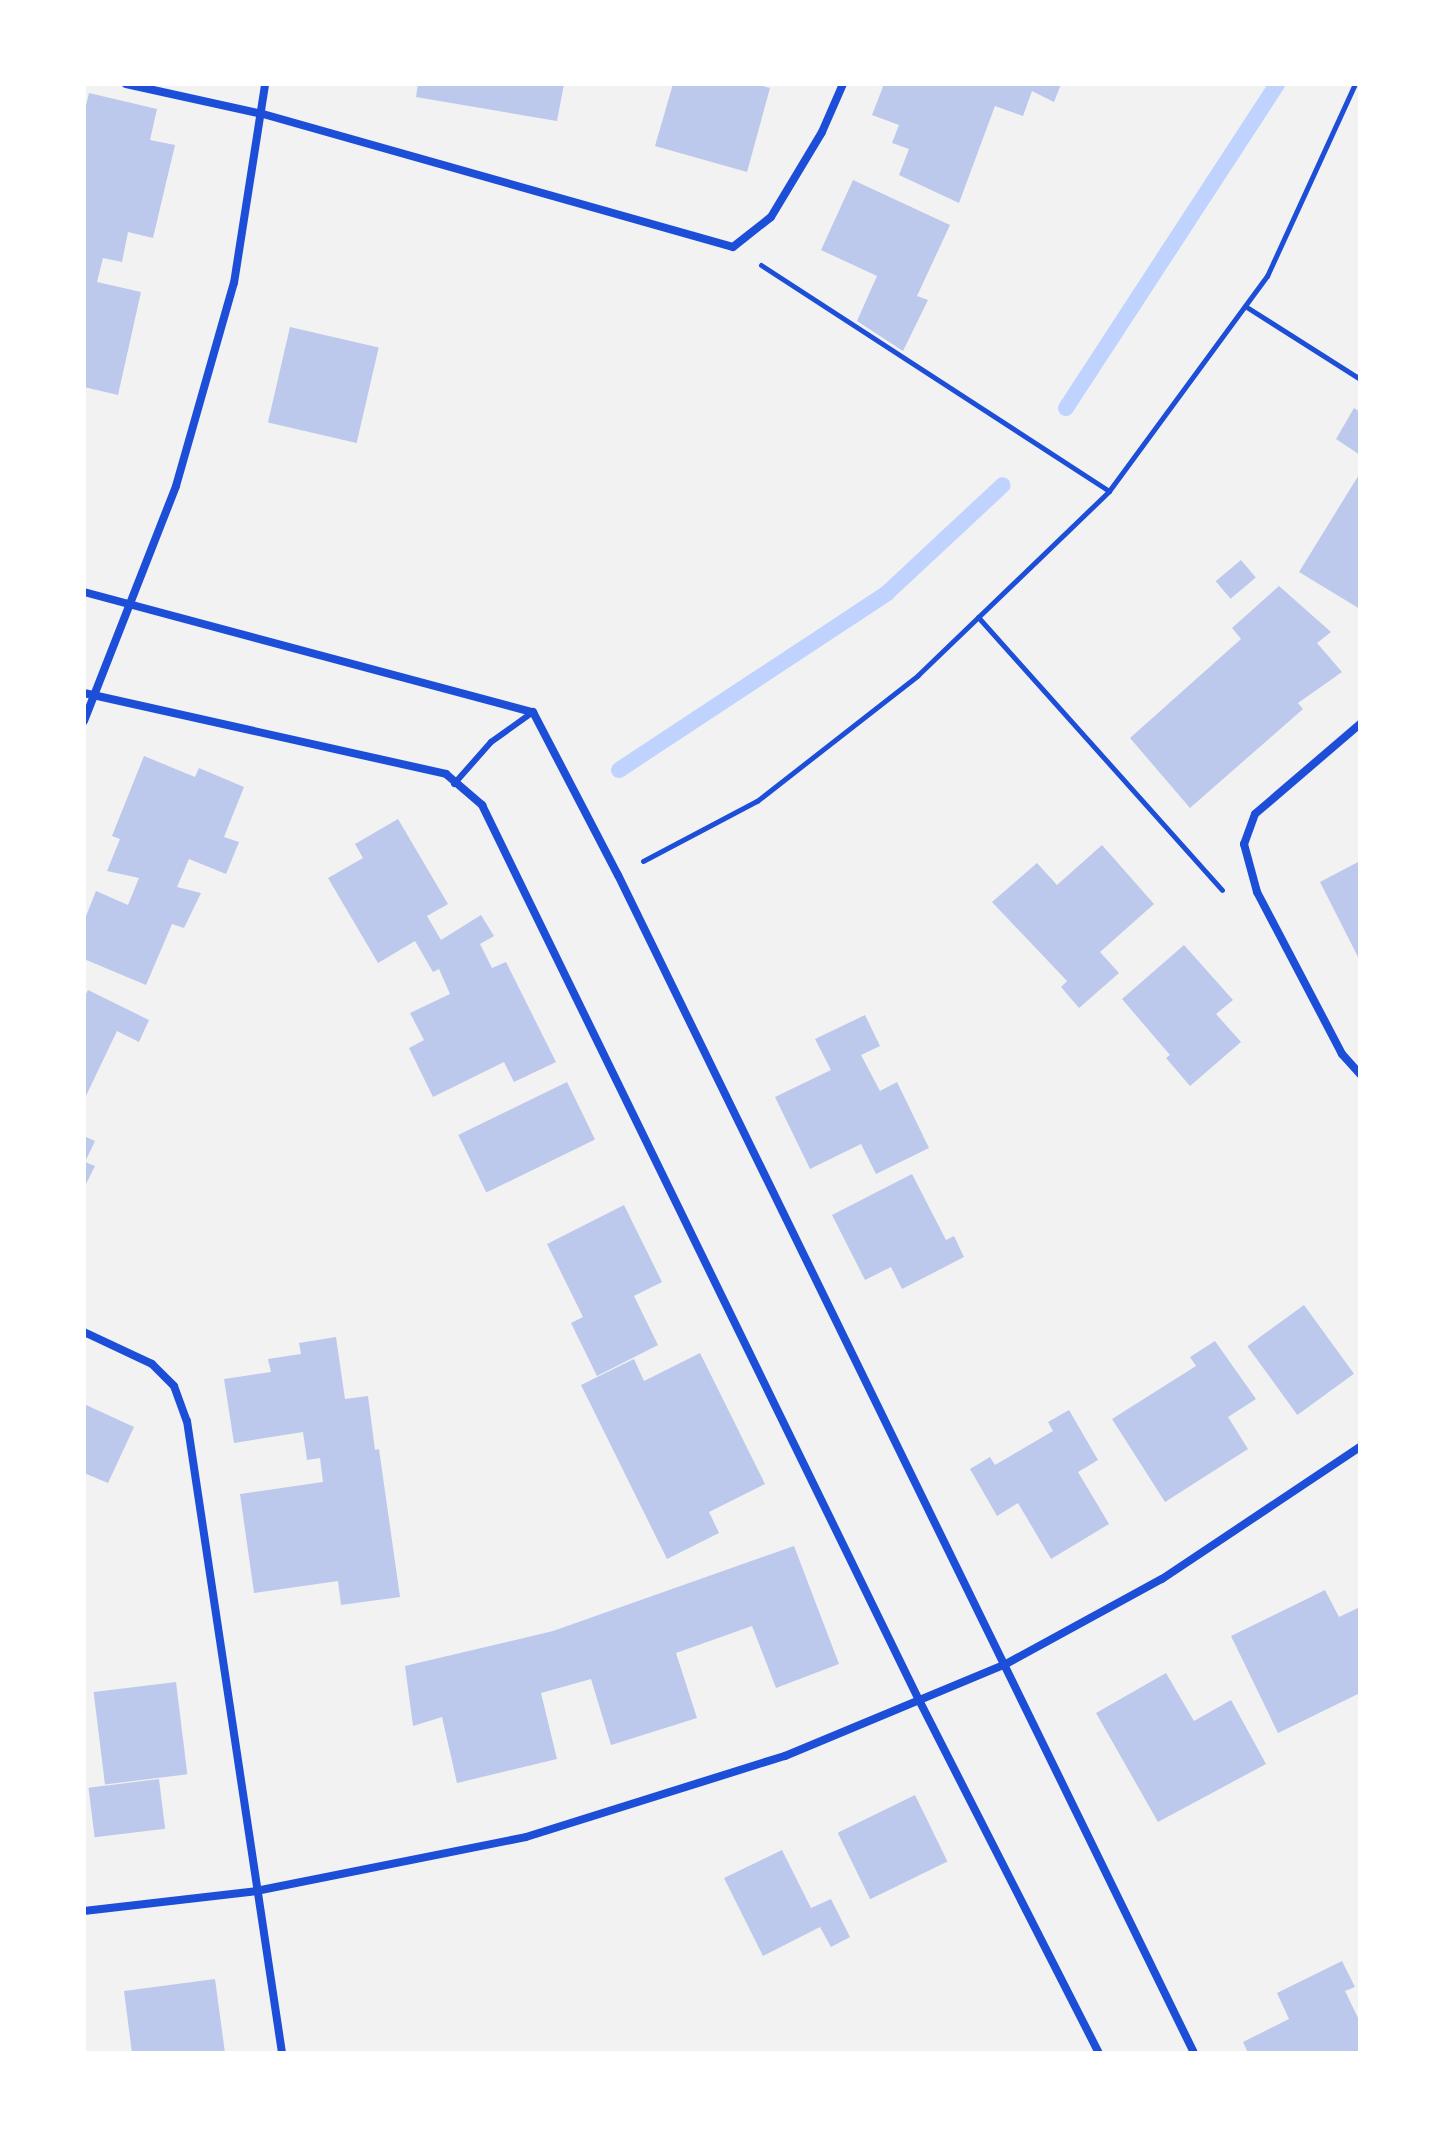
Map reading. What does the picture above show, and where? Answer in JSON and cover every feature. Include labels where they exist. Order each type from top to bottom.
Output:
[{"type":"street","points":[[126,84],[263,114],[733,247],[771,217],[822,132],[843,84]]},
{"type":"street","points":[[84,721],[176,486],[234,283],[263,114],[265,84]]},
{"type":"street","points":[[84,592],[131,602],[533,712],[618,875],[1194,2053]]},
{"type":"street","points":[[84,693],[446,774],[482,805],[919,1700],[1099,2053]]},
{"type":"street","points":[[1360,724],[1255,814],[1244,844],[1257,892],[1342,1054],[1360,1074]]},
{"type":"street","points":[[84,1332],[152,1364],[174,1386],[187,1421],[282,2053]]},
{"type":"street","points":[[84,1911],[256,1891],[526,1837],[785,1756],[1004,1665],[1162,1579],[1360,1447]]},
{"type":"lane","points":[[454,784],[491,742],[533,712]]},
{"type":"path","points":[[618,875],[757,801],[918,675],[1109,491],[1267,276],[1355,84]]},
{"type":"path","points":[[733,247],[1109,491]]},
{"type":"path","points":[[1245,306],[1360,379]]},
{"type":"path","points":[[978,617],[1222,890],[1257,892]]},
{"type":"building","points":[[418,84],[564,84],[557,121],[416,97]]},
{"type":"building","points":[[673,84],[755,84],[770,88],[747,172],[655,146]]},
{"type":"building","points":[[884,84],[1061,84],[1054,102],[1032,91],[1023,116],[995,106],[959,203],[899,175],[909,149],[892,143],[899,125],[872,115]]},
{"type":"building","points":[[89,93],[157,109],[150,140],[175,145],[153,238],[128,232],[122,262],[103,258],[97,282],[141,292],[118,395],[84,387],[84,114]]},
{"type":"building","points":[[853,180],[950,225],[917,296],[928,300],[903,351],[857,321],[877,276],[821,250]]},
{"type":"building","points":[[290,327],[379,347],[357,443],[268,422]]},
{"type":"building","points":[[1354,408],[1360,412],[1360,455],[1336,439]]},
{"type":"building","points":[[1360,473],[1360,609],[1299,572]]},
{"type":"building","points":[[1241,560],[1256,578],[1231,599],[1216,581]]},
{"type":"building","points":[[1279,586],[1331,632],[1317,643],[1342,672],[1298,703],[1303,709],[1190,808],[1130,738],[1241,639],[1232,628]]},
{"type":"building","points":[[144,756],[195,777],[199,768],[244,787],[224,837],[239,842],[226,874],[189,859],[177,887],[201,893],[184,928],[172,924],[146,985],[84,959],[84,921],[96,891],[128,905],[139,878],[107,871],[120,839],[112,836]]},
{"type":"building","points":[[398,819],[448,904],[427,916],[441,940],[481,915],[494,936],[480,944],[492,968],[506,962],[556,1062],[514,1082],[504,1062],[433,1097],[409,1048],[424,1040],[410,1013],[450,994],[439,969],[433,972],[415,941],[378,963],[328,878],[363,858],[355,844]]},
{"type":"building","points":[[1102,845],[1154,904],[1100,952],[1119,973],[1079,1008],[1061,987],[1067,981],[992,902],[1037,863],[1057,885]]},
{"type":"building","points":[[1360,861],[1360,961],[1320,882]]},
{"type":"building","points":[[1184,945],[1233,1000],[1216,1014],[1241,1042],[1190,1086],[1166,1058],[1170,1055],[1122,999]]},
{"type":"building","points":[[88,990],[149,1020],[139,1042],[117,1031],[84,1100],[84,998]]},
{"type":"building","points":[[865,1015],[880,1046],[861,1055],[880,1091],[897,1082],[929,1148],[876,1174],[861,1144],[810,1169],[775,1097],[831,1070],[815,1039]]},
{"type":"building","points":[[567,1082],[595,1140],[486,1193],[458,1135]]},
{"type":"building","points":[[84,1136],[95,1141],[85,1162],[95,1166],[84,1188]]},
{"type":"building","points":[[912,1174],[946,1240],[954,1236],[964,1257],[902,1289],[891,1267],[865,1280],[832,1215]]},
{"type":"building","points":[[624,1205],[662,1282],[634,1296],[658,1345],[597,1376],[571,1323],[583,1317],[547,1244]]},
{"type":"building","points":[[1304,1305],[1354,1374],[1297,1415],[1247,1346]]},
{"type":"building","points":[[336,1337],[345,1399],[368,1396],[375,1450],[379,1449],[400,1597],[341,1605],[338,1581],[254,1593],[240,1494],[323,1482],[320,1458],[307,1460],[303,1432],[234,1443],[224,1379],[271,1372],[268,1359],[301,1354],[299,1343]]},
{"type":"building","points":[[1215,1341],[1256,1399],[1228,1417],[1248,1449],[1165,1502],[1112,1419],[1196,1366],[1190,1357]]},
{"type":"building","points":[[700,1353],[765,1484],[709,1512],[719,1533],[667,1559],[581,1385],[634,1359],[644,1381]]},
{"type":"building","points":[[84,1404],[134,1427],[108,1483],[84,1473]]},
{"type":"building","points":[[1069,1410],[1098,1460],[1078,1472],[1109,1524],[1051,1559],[1018,1503],[997,1516],[970,1469],[990,1457],[995,1465],[1053,1431],[1048,1422]]},
{"type":"building","points":[[794,1546],[839,1664],[776,1688],[752,1626],[676,1653],[697,1718],[611,1745],[591,1679],[541,1693],[557,1759],[457,1783],[442,1717],[413,1726],[405,1666],[553,1631]]},
{"type":"building","points":[[1325,1590],[1339,1617],[1360,1607],[1360,1693],[1278,1733],[1231,1636]]},
{"type":"building","points":[[1166,1673],[1194,1721],[1231,1700],[1266,1764],[1158,1822],[1096,1713]]},
{"type":"building","points":[[176,1682],[187,1774],[105,1784],[94,1692]]},
{"type":"building","points":[[159,1779],[165,1829],[95,1837],[89,1788]]},
{"type":"building","points":[[915,1795],[947,1862],[870,1899],[838,1833]]},
{"type":"building","points":[[782,1850],[811,1908],[831,1899],[850,1937],[831,1947],[820,1927],[763,1956],[724,1878]]},
{"type":"building","points":[[1342,1961],[1355,1987],[1345,1991],[1360,2022],[1360,2053],[1248,2053],[1243,2042],[1289,2019],[1277,1993]]},
{"type":"building","points":[[215,1979],[225,2053],[132,2053],[124,1991]]},
{"type":"waterway","points":[[1066,408],[1277,84]]},
{"type":"waterway","points":[[619,770],[887,593],[1003,485]]}]
